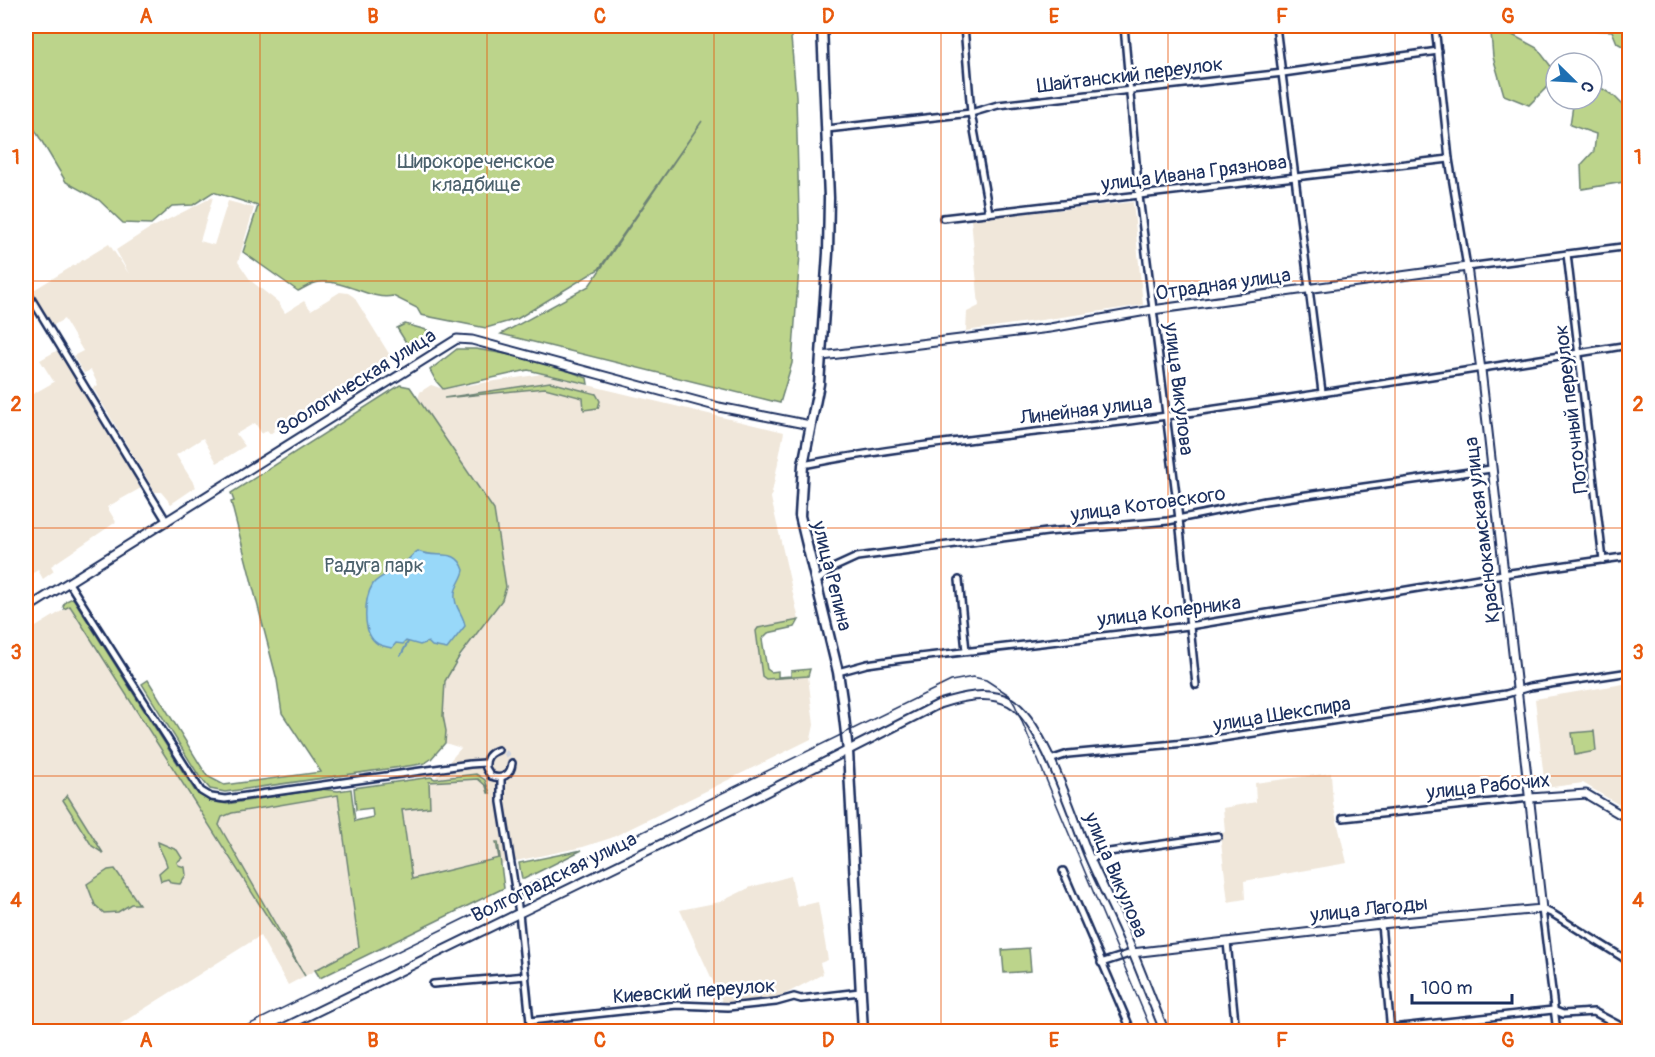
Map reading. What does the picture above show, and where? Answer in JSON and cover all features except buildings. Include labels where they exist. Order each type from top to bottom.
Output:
[{"type":"main road","name":"улица Репина","points":[[822,26],[827,129],[828,253],[822,356],[819,384],[802,465],[800,516],[838,672],[848,751],[863,1032]]},
{"type":"street","points":[[964,26],[970,112],[988,213]]},
{"type":"street","name":"улица Викулова","points":[[1124,26],[1139,195],[1179,519],[1196,685]]},
{"type":"street","points":[[1276,26],[1322,392]]},
{"type":"street","name":"Краснокамская улица","points":[[1435,26],[1449,159],[1481,370],[1557,1032]]},
{"type":"street","name":"Шайтанский переулок","points":[[827,129],[970,112],[998,105],[1283,73],[1438,51]]},
{"type":"street","name":"улица Ивана Грязнова","points":[[943,218],[1449,159]]},
{"type":"street","name":"Отрадная улица","points":[[822,356],[1050,328],[1152,310],[1629,246]]},
{"type":"street","name":"Поточный переулок","points":[[1567,254],[1604,560]]},
{"type":"street","points":[[26,290],[167,522]]},
{"type":"street","name":"Зоологическая улица","points":[[26,609],[457,339],[472,340],[719,407],[810,425]]},
{"type":"street","name":"Линейная улица","points":[[802,465],[934,442],[1166,416],[1481,370],[1629,345]]},
{"type":"street","name":"улица Котовского","points":[[815,583],[833,568],[857,557],[1047,532],[1179,519],[1265,501],[1491,470]]},
{"type":"street","name":"улица Коперника","points":[[838,672],[867,664],[966,651],[1189,626],[1503,574],[1629,556]]},
{"type":"street","points":[[959,580],[966,651]]},
{"type":"street","points":[[69,583],[201,791],[211,797],[225,800],[485,763]]},
{"type":"street","name":"улица Шекспира","points":[[1050,760],[1068,754],[1196,742],[1506,694],[1530,687],[1629,672]]},
{"type":"street","name":"улица Викулова","points":[[848,751],[939,704],[954,699],[982,695],[1010,702],[1020,710],[1033,726],[1050,760],[1165,1032]]},
{"type":"street","points":[[498,750],[489,754],[485,763],[491,776],[501,778],[509,772],[512,763]]},
{"type":"street","name":"Волгоградская улица","points":[[275,1032],[848,751]]},
{"type":"street","points":[[501,778],[501,802],[519,913],[531,1032]]},
{"type":"street","name":"улица Рабочих","points":[[1343,818],[1586,794],[1629,820]]},
{"type":"street","points":[[1090,859],[1107,852],[1218,836]]},
{"type":"street","points":[[1063,871],[1132,1032]]},
{"type":"street","points":[[1542,909],[1629,962]]},
{"type":"street","name":"улица Лагоды","points":[[1101,963],[1132,952],[1381,924],[1542,909]]},
{"type":"street","points":[[1381,924],[1391,1029]]},
{"type":"street","points":[[1227,942],[1236,1032]]},
{"type":"street","points":[[433,984],[526,976]]},
{"type":"street","name":"Киевский переулок","points":[[530,1020],[677,1005],[728,1007],[776,1002],[794,997],[801,999],[860,992]]},
{"type":"street","points":[[1356,1032],[1553,1010],[1563,1014],[1594,1012],[1629,1031]]},
{"type":"shaded area","points":[[213,197],[200,241],[214,245],[228,201],[254,208],[238,262],[251,281],[278,302],[285,313],[304,301],[311,310],[340,292],[348,293],[354,297],[391,357],[273,429],[274,431],[270,434],[267,430],[262,434],[255,423],[236,434],[245,446],[217,463],[203,438],[176,455],[196,487],[171,504],[161,492],[155,492],[93,388],[98,385],[91,370],[84,373],[73,356],[83,351],[64,319],[52,326],[32,291],[109,244],[129,274],[116,250],[147,230]]},
{"type":"shaded area","points":[[1133,202],[1143,305],[966,331],[967,312],[979,306],[971,219]]},
{"type":"shaded area","points":[[58,350],[141,488],[107,507],[116,522],[51,566],[54,571],[43,579],[38,570],[26,577],[26,398],[54,382],[40,360]]},
{"type":"shaded area","points":[[542,374],[784,432],[771,498],[799,620],[758,628],[766,679],[808,676],[814,725],[811,739],[611,838],[583,847],[409,883],[394,785],[434,779],[461,748],[445,743],[446,731],[443,716],[445,681],[506,587],[494,510],[418,399],[420,392],[431,385],[443,389]]},
{"type":"shaded area","points":[[70,606],[295,960],[219,825],[222,817],[232,813],[338,794],[359,947],[288,985],[260,936],[109,1031],[42,1031],[26,1004],[26,633]]},
{"type":"shaded area","points":[[1629,683],[1629,811],[1583,783],[1545,788],[1535,699]]},
{"type":"shaded area","points":[[1331,773],[1333,804],[1347,863],[1244,881],[1245,899],[1228,902],[1220,834],[1225,832],[1223,808],[1256,802],[1255,783]]},
{"type":"shaded area","points":[[791,876],[797,907],[818,902],[828,960],[820,963],[823,974],[776,999],[723,1003],[680,910],[720,902],[751,887]]},
{"type":"green space","name":"Широкореченское кладбище","points":[[26,26],[790,26],[796,96],[800,254],[792,363],[780,403],[501,334],[589,286],[702,121],[599,269],[517,319],[486,328],[421,315],[417,308],[393,296],[376,296],[330,282],[317,282],[298,291],[243,252],[258,206],[213,192],[193,205],[172,206],[151,224],[123,223],[99,200],[66,182],[26,115]]},
{"type":"green space","points":[[1580,26],[1629,26],[1629,50],[1617,43],[1612,31],[1588,30]]},
{"type":"green space","points":[[1505,31],[1537,48],[1544,57],[1544,90],[1529,105],[1504,95],[1493,57],[1491,33]]},
{"type":"green space","points":[[1604,90],[1614,96],[1629,111],[1629,181],[1582,189],[1581,165],[1594,151],[1596,134],[1570,125],[1572,111],[1604,111]]},
{"type":"green space","points":[[405,324],[430,331],[434,339],[412,352],[397,328]]},
{"type":"green space","points":[[457,349],[476,349],[541,360],[587,378],[588,384],[528,370],[443,389],[430,370]]},
{"type":"green space","points":[[550,382],[596,394],[600,401],[598,408],[584,410],[583,398],[545,388],[444,398]]},
{"type":"green space","name":"Радуга парк","points":[[400,385],[410,387],[494,510],[506,587],[502,600],[459,657],[445,681],[443,716],[446,731],[445,743],[431,759],[415,765],[225,792],[210,789],[199,776],[142,684],[148,680],[207,776],[224,785],[321,772],[282,713],[277,680],[231,502],[234,501],[231,493]]},
{"type":"green space","points":[[73,598],[195,791],[210,801],[227,804],[321,789],[338,791],[351,789],[355,821],[373,817],[372,808],[356,810],[354,788],[431,777],[435,779],[476,774],[485,780],[490,793],[478,779],[429,782],[430,807],[402,810],[412,879],[499,858],[496,842],[498,842],[504,888],[320,978],[315,970],[359,947],[338,795],[232,813],[222,817],[219,825],[305,976],[70,606],[64,609],[66,601]]},
{"type":"green space","points":[[799,620],[795,627],[768,633],[762,639],[767,669],[771,672],[778,671],[778,677],[791,676],[791,671],[810,669],[808,676],[766,679],[762,676],[756,631],[758,628]]},
{"type":"green space","points":[[1594,731],[1596,751],[1575,755],[1572,733]]},
{"type":"green space","points":[[67,795],[103,853],[92,846],[63,800]]},
{"type":"green space","points":[[158,842],[177,850],[182,858],[177,862],[178,865],[185,867],[186,875],[180,884],[171,883],[168,879],[161,881],[159,873],[167,866]]},
{"type":"green space","points":[[582,850],[524,879],[522,879],[519,863]]},
{"type":"green space","points":[[115,869],[139,904],[131,904],[118,912],[104,913],[95,905],[87,884],[108,870]]},
{"type":"green space","points":[[1029,948],[1031,971],[1004,973],[1002,950]]},
{"type":"water","points":[[418,551],[456,558],[464,570],[455,598],[465,626],[447,649],[432,646],[428,642],[420,645],[406,641],[403,644],[396,643],[392,648],[378,644],[369,632],[366,606],[373,584],[401,566]]},
{"type":"waterway","points":[[401,655],[408,642]]},
{"type":"tunnel","points":[[498,750],[506,753],[512,763]]},
{"type":"tram line","points":[[234,1032],[532,883],[622,842],[951,681],[973,677],[986,680],[1009,695],[1015,705],[1152,1032]]}]
